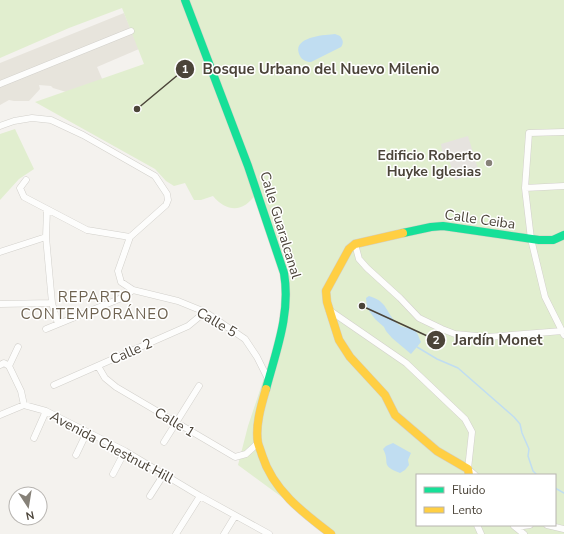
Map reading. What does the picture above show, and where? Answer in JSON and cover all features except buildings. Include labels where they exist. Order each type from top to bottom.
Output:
[{"type":"street","name":"Calle Guaralcanal","points":[[185,0],[248,166],[284,273],[287,297],[286,315],[259,421],[258,443],[268,471],[283,494],[296,508],[331,534]]},
{"type":"street","points":[[0,84],[131,31]]},
{"type":"street","points":[[0,126],[14,121],[32,118],[51,120],[84,135],[155,176],[167,194],[168,200],[166,205],[130,237],[118,271],[121,282],[133,290],[124,297],[46,329]]},
{"type":"street","points":[[329,310],[406,363],[465,419],[472,432],[468,472],[437,451],[395,415],[385,395],[350,357],[339,340],[329,310],[326,291],[349,249],[354,244],[359,259],[366,268],[400,298],[419,318],[442,329],[455,334],[488,337],[563,333],[545,297],[531,239],[525,188],[529,133],[564,132]]},
{"type":"street","points":[[26,180],[20,188],[24,197],[47,210],[87,230],[130,237]]},
{"type":"street","points":[[525,188],[564,186]]},
{"type":"street","points":[[47,210],[46,237],[52,303],[58,324]]},
{"type":"street","name":"Calle Ceiba","points":[[354,244],[431,227],[443,226],[531,239],[549,240],[564,235]]},
{"type":"street","points":[[0,252],[46,237]]},
{"type":"street","name":"Calle 5","points":[[133,290],[178,301],[205,312],[245,339],[257,357],[269,381]]},
{"type":"street","points":[[0,304],[52,303]]},
{"type":"street","name":"Calle 2","points":[[54,385],[188,326],[205,312]]},
{"type":"street","points":[[9,366],[18,347]]},
{"type":"street","points":[[0,364],[4,363],[9,366],[21,391],[24,404],[0,415]]},
{"type":"street","name":"Calle 1","points":[[98,366],[105,378],[116,387],[235,457],[246,454],[258,443]]},
{"type":"street","points":[[164,442],[198,386]]},
{"type":"street","name":"Avenida Chestnut Hill","points":[[24,404],[46,411],[125,451],[200,496],[269,534]]},
{"type":"street","points":[[34,438],[46,411]]},
{"type":"street","points":[[76,455],[87,432]]},
{"type":"street","points":[[112,474],[125,451]]},
{"type":"street","points":[[150,496],[164,474]]},
{"type":"street","points":[[176,534],[200,496]]},
{"type":"street","points":[[224,534],[235,516]]},
{"type":"street","points":[[514,526],[524,534]]},
{"type":"street","points":[[551,526],[564,529]]},
{"type":"shaded area","points":[[124,13],[139,49],[97,67],[103,81],[76,95],[53,88],[51,86],[39,85],[40,89],[29,101],[9,100],[0,105],[0,63]]},
{"type":"shaded area","points":[[468,136],[479,172],[455,180],[448,156],[443,157],[441,144]]},
{"type":"green space","points":[[0,0],[564,0],[564,534],[332,534],[238,465],[248,426],[286,312],[290,284],[282,253],[258,190],[249,202],[237,208],[225,206],[213,196],[201,200],[194,200],[185,183],[174,186],[166,181],[155,169],[35,102],[144,64],[122,8],[69,28],[0,58]]},
{"type":"green space","points":[[15,129],[34,169],[19,179],[0,200],[0,134]]},
{"type":"water","points":[[335,34],[340,36],[342,39],[343,43],[341,47],[311,62],[308,62],[300,56],[298,50],[304,41],[316,36]]},
{"type":"water","points":[[369,296],[380,301],[400,326],[413,329],[417,333],[421,342],[411,354],[392,338],[367,308],[366,298]]},
{"type":"water","points":[[393,443],[411,453],[408,460],[409,465],[400,473],[388,466],[383,449]]},
{"type":"waterway","points":[[417,347],[437,359],[458,368],[514,417],[520,424],[529,449],[528,456],[533,471],[536,474]]},
{"type":"waterway","points":[[556,489],[564,493]]},
{"type":"traffic: fast","points":[[185,0],[248,166],[284,273],[286,288],[284,317],[278,346],[266,389]]},
{"type":"traffic: fast","points":[[403,233],[443,226],[539,240],[553,240],[564,235]]},
{"type":"traffic: slow","points":[[403,233],[355,244],[349,249],[326,291],[327,302],[339,340],[350,357],[385,395],[395,415],[437,451],[468,469],[469,474]]},
{"type":"traffic: slow","points":[[266,389],[259,416],[257,436],[258,444],[267,468],[281,490],[299,509],[331,534]]},
{"type":"place","name":"Bosque Urbano del Nuevo Milenio","points":[[137,109]]},
{"type":"place","name":"Edificio Roberto Huyke Iglesias","points":[[489,163]]},
{"type":"place","name":"Jardín Monet","points":[[362,306]]},
{"type":"district","name":"REPARTO CONTEMPORÁNEO","points":[[95,306]]}]
